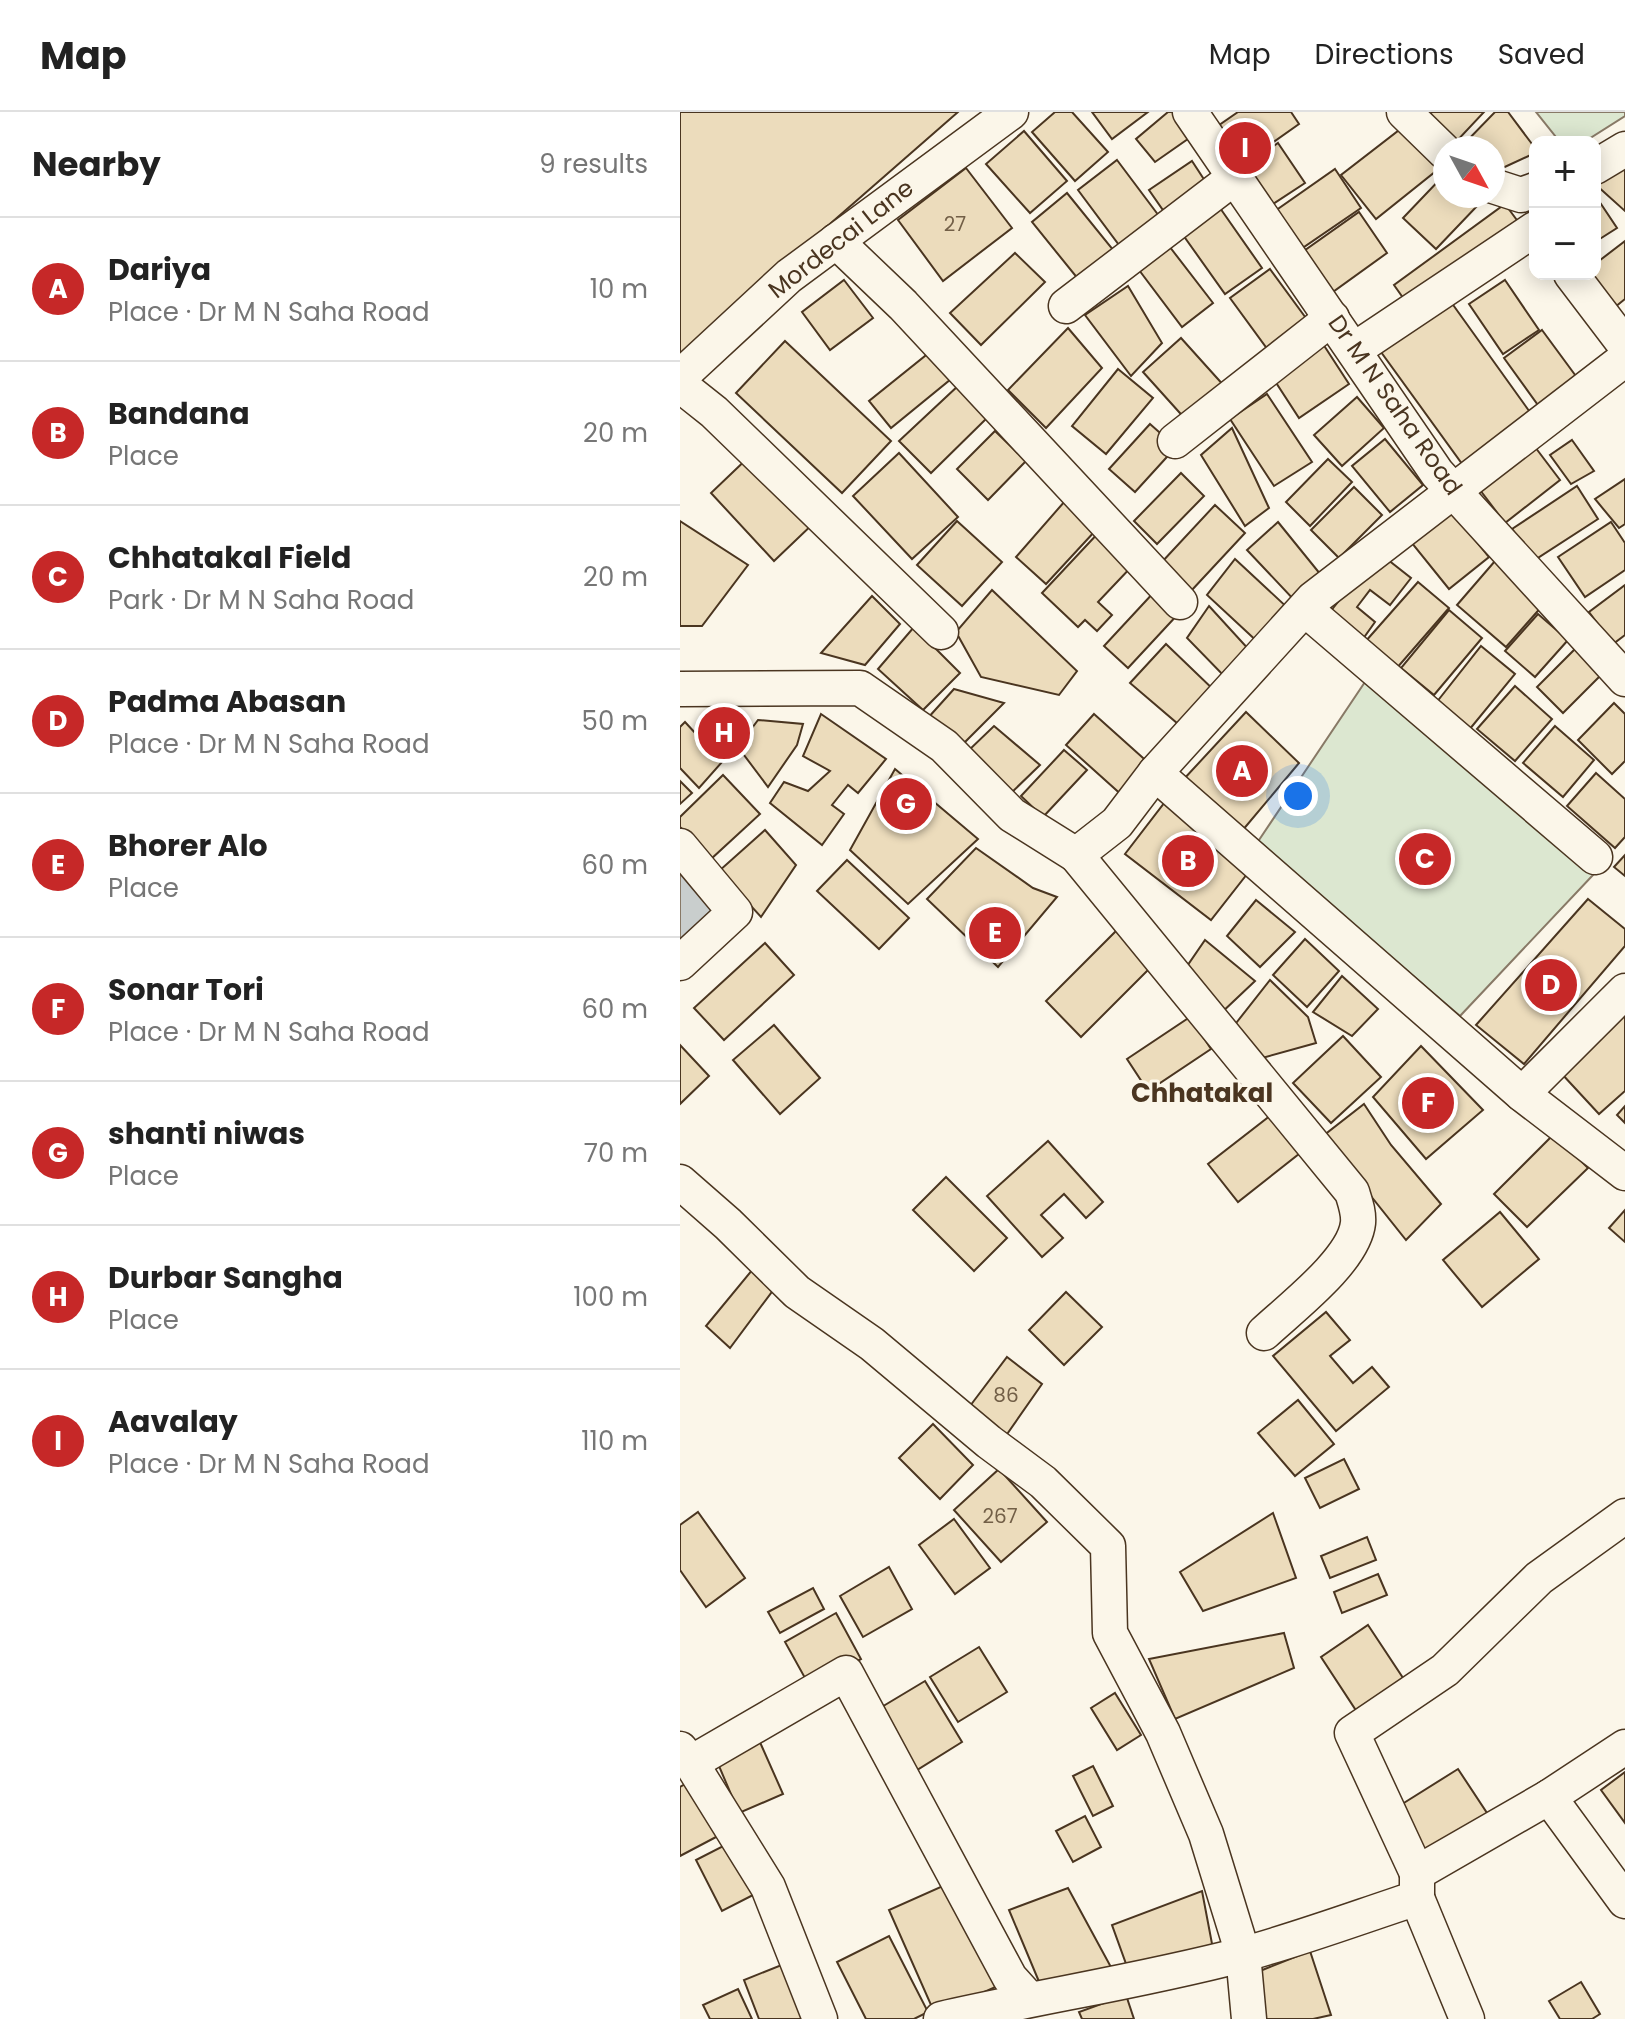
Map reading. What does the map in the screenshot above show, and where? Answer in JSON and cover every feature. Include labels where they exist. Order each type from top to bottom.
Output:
[{"type":"street","name":"Mordecai Lane","points":[[680,377],[789,276],[1011,112]]},
{"type":"street","name":"Dr M N Saha Road","points":[[1190,112],[1437,473],[1625,679]]},
{"type":"street","points":[[1404,112],[1433,140]]},
{"type":"street","points":[[1601,163],[1625,149]]},
{"type":"street","points":[[1066,306],[1235,177]]},
{"type":"street","points":[[1505,190],[1521,195],[1529,192]]},
{"type":"street","points":[[1354,350],[1529,233]]},
{"type":"street","points":[[836,241],[903,305],[1180,602]]},
{"type":"street","points":[[1576,280],[1625,345]]},
{"type":"street","points":[[1175,441],[1332,318]]},
{"type":"street","points":[[1076,855],[1117,823],[1155,773],[1313,599],[1625,359]]},
{"type":"street","points":[[680,385],[714,412],[941,632]]},
{"type":"street","points":[[1302,613],[1312,615],[1595,857]]},
{"type":"street","points":[[680,689],[860,688],[944,746],[1012,815],[1076,855],[1152,951],[1334,1166],[1352,1192],[1358,1224],[1345,1257],[1264,1333]]},
{"type":"street","points":[[1155,773],[1522,1094],[1625,1173]]},
{"type":"street","points":[[680,846],[735,912],[680,963]]},
{"type":"street","points":[[1522,1094],[1625,991]]},
{"type":"street","points":[[680,1182],[797,1292],[872,1344],[989,1442],[1043,1482],[1108,1546],[1110,1633],[1163,1733],[1206,1834],[1243,1954],[1249,2019]]},
{"type":"street","points":[[1467,2019],[1417,1885],[1352,1733],[1445,1670],[1539,1578],[1625,1516]]},
{"type":"street","points":[[820,2019],[768,1887],[686,1756],[846,1673],[1010,1978],[1029,1999]]},
{"type":"street","points":[[941,2019],[1029,1999],[1117,1984],[1243,1954],[1417,1885],[1625,1747]]},
{"type":"street","points":[[1549,1797],[1625,1901]]},
{"type":"green space","points":[[1536,112],[1625,112],[1625,116],[1593,136],[1555,136]]},
{"type":"green space","points":[[1369,676],[1593,875],[1460,1016],[1257,843]]},
{"type":"shaded area","points":[[680,867],[715,911],[680,941]]},
{"type":"building","points":[[680,112],[958,112],[680,355]]},
{"type":"building","points":[[1055,112],[1072,112],[1108,152],[1075,181],[1032,132]]},
{"type":"building","points":[[1092,112],[1148,112],[1112,139]]},
{"type":"building","points":[[1168,112],[1178,112],[1195,134],[1155,162],[1136,139]]},
{"type":"building","points":[[1238,112],[1291,112],[1299,124],[1238,167],[1212,130]]},
{"type":"building","points":[[1432,112],[1484,112],[1462,136],[1443,136],[1423,121]]},
{"type":"building","points":[[1495,112],[1508,112],[1529,140],[1529,156],[1505,167],[1505,136],[1472,136]]},
{"type":"building","points":[[1407,124],[1433,157],[1433,173],[1376,219],[1341,175]]},
{"type":"building","points":[[1024,131],[1067,181],[1030,213],[986,164]]},
{"type":"building","points":[[1278,143],[1305,183],[1264,210],[1238,171]]},
{"type":"building","points":[[1625,158],[1625,211],[1601,189],[1601,179]]},
{"type":"building","points":[[1117,160],[1165,224],[1125,253],[1078,190]]},
{"type":"building","points":[[1192,161],[1207,184],[1165,213],[1149,190]]},
{"type":"building","points":[[966,168],[1012,228],[943,281],[898,220]]},
{"type":"building","points":[[1335,169],[1361,208],[1301,249],[1275,211]]},
{"type":"building","points":[[1433,187],[1433,208],[1475,208],[1436,249],[1403,218]]},
{"type":"building","points":[[1067,193],[1118,256],[1083,285],[1032,222]]},
{"type":"building","points":[[1505,204],[1522,227],[1411,309],[1394,285],[1500,208],[1505,208]]},
{"type":"building","points":[[1601,204],[1617,228],[1601,238]]},
{"type":"building","points":[[1220,208],[1262,268],[1225,294],[1183,235]]},
{"type":"building","points":[[1359,212],[1387,253],[1330,294],[1301,253]]},
{"type":"building","points":[[1625,241],[1625,299],[1610,311],[1587,280],[1601,280],[1601,259]]},
{"type":"building","points":[[1166,242],[1213,303],[1182,327],[1136,266]]},
{"type":"building","points":[[1015,253],[1045,282],[981,345],[950,313]]},
{"type":"building","points":[[1270,269],[1311,325],[1271,354],[1230,298]]},
{"type":"building","points":[[844,280],[873,318],[830,350],[802,312]]},
{"type":"building","points":[[1505,280],[1539,330],[1503,354],[1469,304]]},
{"type":"building","points":[[1128,286],[1162,343],[1131,376],[1085,315]]},
{"type":"building","points":[[1451,302],[1537,422],[1468,472],[1381,352]]},
{"type":"building","points":[[1068,328],[1102,368],[1046,428],[1008,390]]},
{"type":"building","points":[[1542,330],[1581,383],[1543,412],[1504,358]]},
{"type":"building","points":[[1181,338],[1226,388],[1188,422],[1143,372]]},
{"type":"building","points":[[785,341],[891,441],[842,493],[736,393]]},
{"type":"building","points":[[1323,344],[1349,384],[1299,418],[1273,378]]},
{"type":"building","points":[[930,352],[951,379],[891,428],[869,401]]},
{"type":"building","points":[[1118,369],[1153,398],[1106,454],[1072,426]]},
{"type":"building","points":[[959,385],[989,416],[931,473],[899,441]]},
{"type":"building","points":[[1267,394],[1312,462],[1274,486],[1230,419]]},
{"type":"building","points":[[1357,397],[1384,428],[1342,466],[1314,435]]},
{"type":"building","points":[[1150,424],[1176,447],[1135,492],[1109,469]]},
{"type":"building","points":[[1232,428],[1269,508],[1245,526],[1201,455]]},
{"type":"building","points":[[995,431],[1026,461],[988,500],[957,469]]},
{"type":"building","points":[[1385,439],[1423,485],[1390,512],[1352,466]]},
{"type":"building","points":[[1572,440],[1594,471],[1571,484],[1550,455]]},
{"type":"building","points":[[1532,443],[1560,480],[1505,523],[1477,486]]},
{"type":"building","points":[[754,452],[817,520],[774,561],[711,493]]},
{"type":"building","points":[[899,453],[958,517],[912,559],[853,496]]},
{"type":"building","points":[[1328,459],[1352,482],[1310,526],[1286,502]]},
{"type":"building","points":[[1181,473],[1204,496],[1157,544],[1134,521]]},
{"type":"building","points":[[1625,479],[1625,524],[1619,528],[1595,499]]},
{"type":"building","points":[[1577,486],[1598,519],[1533,561],[1512,529]]},
{"type":"building","points":[[1354,487],[1382,515],[1339,558],[1311,530]]},
{"type":"building","points":[[1065,501],[1096,530],[1046,584],[1016,557]]},
{"type":"building","points":[[1215,505],[1245,533],[1191,591],[1161,563]]},
{"type":"building","points":[[1451,510],[1489,557],[1449,589],[1411,542]]},
{"type":"building","points":[[680,521],[748,565],[702,626],[680,626]]},
{"type":"building","points":[[957,521],[1002,562],[962,606],[917,565]]},
{"type":"building","points":[[1278,522],[1321,575],[1296,602],[1247,550]]},
{"type":"building","points":[[1611,522],[1625,543],[1625,570],[1585,597],[1558,557]]},
{"type":"building","points":[[1101,530],[1135,563],[1098,602],[1112,615],[1097,631],[1085,620],[1078,627],[1042,593]]},
{"type":"building","points":[[1378,552],[1411,578],[1390,605],[1370,590],[1357,607],[1375,622],[1360,643],[1326,617]]},
{"type":"building","points":[[1235,559],[1291,611],[1261,645],[1207,595]]},
{"type":"building","points":[[1495,561],[1544,604],[1506,647],[1457,605]]},
{"type":"building","points":[[1418,582],[1449,608],[1396,669],[1365,642]]},
{"type":"building","points":[[1625,585],[1625,635],[1613,644],[1589,612]]},
{"type":"building","points":[[992,590],[1077,671],[1059,695],[981,677],[956,632]]},
{"type":"building","points":[[1156,590],[1180,612],[1128,668],[1104,646]]},
{"type":"building","points":[[872,596],[900,624],[865,665],[821,653]]},
{"type":"building","points":[[1209,606],[1252,653],[1228,680],[1187,638]]},
{"type":"building","points":[[1449,610],[1482,638],[1434,695],[1401,668]]},
{"type":"building","points":[[1538,614],[1568,640],[1535,677],[1505,651]]},
{"type":"building","points":[[914,627],[960,673],[923,710],[878,669]]},
{"type":"building","points":[[1166,644],[1217,693],[1184,729],[1130,683]]},
{"type":"building","points":[[1481,646],[1515,674],[1469,730],[1436,703]]},
{"type":"building","points":[[1575,649],[1602,674],[1563,713],[1537,687]]},
{"type":"building","points":[[1515,686],[1552,719],[1515,761],[1477,729]]},
{"type":"building","points":[[954,689],[1004,703],[959,748],[927,719]]},
{"type":"building","points":[[1614,703],[1625,714],[1625,761],[1612,774],[1578,740]]},
{"type":"building","points":[[1246,712],[1299,763],[1242,831],[1183,780]]},
{"type":"building","points":[[708,714],[745,728],[733,747],[706,737]]},
{"type":"building","points":[[821,714],[886,759],[858,793],[848,785],[832,805],[844,814],[822,845],[770,803],[784,782],[808,791],[830,771],[803,756]]},
{"type":"building","points":[[1094,714],[1152,766],[1124,797],[1066,745]]},
{"type":"building","points":[[758,720],[803,724],[797,745],[768,787],[738,747]]},
{"type":"building","points":[[685,722],[722,762],[699,788],[680,768],[680,727]]},
{"type":"building","points":[[994,726],[1040,765],[1008,796],[968,751]]},
{"type":"building","points":[[1555,726],[1594,760],[1563,797],[1523,763]]},
{"type":"building","points":[[1064,750],[1087,770],[1043,817],[1021,796]]},
{"type":"building","points":[[895,769],[978,839],[908,904],[850,850]]},
{"type":"building","points":[[1596,773],[1625,799],[1625,837],[1615,848],[1567,806]]},
{"type":"building","points":[[723,775],[760,814],[711,859],[680,827],[680,817]]},
{"type":"building","points":[[680,781],[692,793],[680,804]]},
{"type":"building","points":[[1165,802],[1251,869],[1211,920],[1125,854]]},
{"type":"building","points":[[765,830],[796,865],[761,917],[719,871]]},
{"type":"building","points":[[976,848],[1033,888],[1057,897],[998,967],[927,899]]},
{"type":"building","points":[[1625,855],[1625,876],[1614,867]]},
{"type":"building","points":[[847,860],[909,918],[879,949],[817,891]]},
{"type":"building","points":[[1588,899],[1625,929],[1625,946],[1524,1064],[1476,1025]]},
{"type":"building","points":[[1256,900],[1295,932],[1260,967],[1227,936]]},
{"type":"building","points":[[1116,931],[1152,966],[1081,1037],[1046,1001]]},
{"type":"building","points":[[1305,939],[1339,971],[1307,1007],[1273,975]]},
{"type":"building","points":[[1205,940],[1255,981],[1219,1015],[1181,975]]},
{"type":"building","points":[[765,943],[794,975],[724,1040],[694,1008]]},
{"type":"building","points":[[1342,976],[1378,1009],[1352,1036],[1313,1012]]},
{"type":"building","points":[[1270,980],[1308,1017],[1316,1043],[1255,1060],[1233,1027]]},
{"type":"building","points":[[1625,1015],[1625,1091],[1599,1114],[1561,1073]]},
{"type":"building","points":[[1190,1017],[1211,1049],[1148,1091],[1127,1059]]},
{"type":"building","points":[[774,1025],[820,1078],[780,1114],[733,1060]]},
{"type":"building","points":[[1343,1036],[1381,1077],[1331,1123],[1293,1083]]},
{"type":"building","points":[[680,1045],[709,1076],[680,1104]]},
{"type":"building","points":[[1421,1046],[1483,1110],[1426,1159],[1373,1097]]},
{"type":"building","points":[[1364,1104],[1391,1145],[1441,1204],[1406,1240],[1323,1136]]},
{"type":"building","points":[[1625,1106],[1625,1123],[1617,1115]]},
{"type":"building","points":[[1280,1108],[1309,1146],[1238,1202],[1208,1164]]},
{"type":"building","points":[[1554,1134],[1588,1168],[1527,1227],[1494,1194]]},
{"type":"building","points":[[1048,1141],[1103,1202],[1086,1218],[1064,1194],[1041,1215],[1063,1238],[1042,1257],[987,1196]]},
{"type":"building","points":[[946,1177],[1007,1238],[974,1271],[913,1210]]},
{"type":"building","points":[[1625,1210],[1625,1242],[1609,1228]]},
{"type":"building","points":[[1500,1212],[1539,1259],[1482,1307],[1443,1260]]},
{"type":"building","points":[[753,1269],[774,1289],[730,1348],[706,1326]]},
{"type":"building","points":[[1066,1292],[1102,1327],[1064,1365],[1029,1330]]},
{"type":"building","points":[[1326,1312],[1350,1340],[1330,1356],[1353,1383],[1372,1367],[1389,1387],[1336,1431],[1273,1356]]},
{"type":"building","points":[[1007,1357],[1042,1384],[1005,1437],[970,1406]]},
{"type":"building","points":[[1298,1400],[1334,1444],[1295,1476],[1258,1433]]},
{"type":"building","points":[[933,1424],[973,1465],[940,1499],[899,1458]]},
{"type":"building","points":[[1344,1459],[1359,1489],[1320,1508],[1305,1478]]},
{"type":"building","points":[[999,1469],[1047,1522],[1001,1562],[954,1510]]},
{"type":"building","points":[[698,1512],[745,1578],[706,1607],[680,1570],[680,1525]]},
{"type":"building","points":[[1273,1513],[1296,1578],[1203,1611],[1180,1572]]},
{"type":"building","points":[[954,1519],[990,1568],[955,1594],[919,1545]]},
{"type":"building","points":[[1367,1537],[1376,1560],[1330,1578],[1321,1556]]},
{"type":"building","points":[[889,1567],[912,1609],[863,1637],[840,1596]]},
{"type":"building","points":[[1378,1574],[1387,1595],[1342,1613],[1334,1592]]},
{"type":"building","points":[[813,1588],[824,1609],[780,1633],[768,1612]]},
{"type":"building","points":[[836,1613],[861,1659],[810,1687],[785,1642]]},
{"type":"building","points":[[1368,1625],[1409,1687],[1361,1718],[1321,1657]]},
{"type":"building","points":[[1284,1633],[1294,1668],[1175,1719],[1149,1659]]},
{"type":"building","points":[[979,1647],[1007,1692],[958,1722],[930,1677]]},
{"type":"building","points":[[925,1681],[962,1742],[917,1770],[880,1708]]},
{"type":"building","points":[[1115,1693],[1141,1735],[1117,1750],[1091,1708]]},
{"type":"building","points":[[759,1740],[783,1794],[739,1813],[716,1759]]},
{"type":"building","points":[[1093,1766],[1113,1806],[1093,1816],[1073,1776]]},
{"type":"building","points":[[1458,1769],[1489,1816],[1425,1856],[1399,1806]]},
{"type":"building","points":[[1625,1772],[1625,1823],[1601,1790]]},
{"type":"building","points":[[689,1782],[718,1836],[680,1856],[680,1787]]},
{"type":"building","points":[[1085,1816],[1101,1847],[1073,1862],[1056,1831]]},
{"type":"building","points":[[731,1842],[757,1893],[722,1911],[696,1860]]},
{"type":"building","points":[[954,1881],[1000,1985],[935,2014],[889,1910]]},
{"type":"building","points":[[1068,1888],[1112,1969],[1040,1984],[1009,1910]]},
{"type":"building","points":[[1202,1891],[1213,1949],[1129,1972],[1112,1925]]},
{"type":"building","points":[[889,1936],[928,2012],[914,2019],[866,2019],[837,1962]]},
{"type":"building","points":[[1310,1951],[1331,2015],[1313,2019],[1263,2019],[1255,1973]]},
{"type":"building","points":[[784,1964],[806,2019],[759,2019],[744,1980]]},
{"type":"building","points":[[1581,1982],[1600,2014],[1592,2019],[1560,2019],[1549,2001]]},
{"type":"building","points":[[738,1989],[752,2019],[710,2019],[703,2005]]},
{"type":"building","points":[[1126,1995],[1134,2019],[1082,2019],[1079,2012]]},
{"type":"place","name":"Aavalay","points":[[1245,148]]},
{"type":"place","name":"Durbar Sangha","points":[[724,733]]},
{"type":"place","name":"Dariya","points":[[1242,771]]},
{"type":"place","name":"shanti niwas","points":[[906,804]]},
{"type":"place","name":"Chhatakal Field","points":[[1425,859]]},
{"type":"place","name":"Bandana","points":[[1188,861]]},
{"type":"place","name":"Bhorer Alo","points":[[995,933]]},
{"type":"place","name":"Padma Abasan","points":[[1551,985]]},
{"type":"place","name":"Sonar Tori","points":[[1428,1103]]},
{"type":"district","name":"Chhatakal","points":[[1202,1093]]}]
